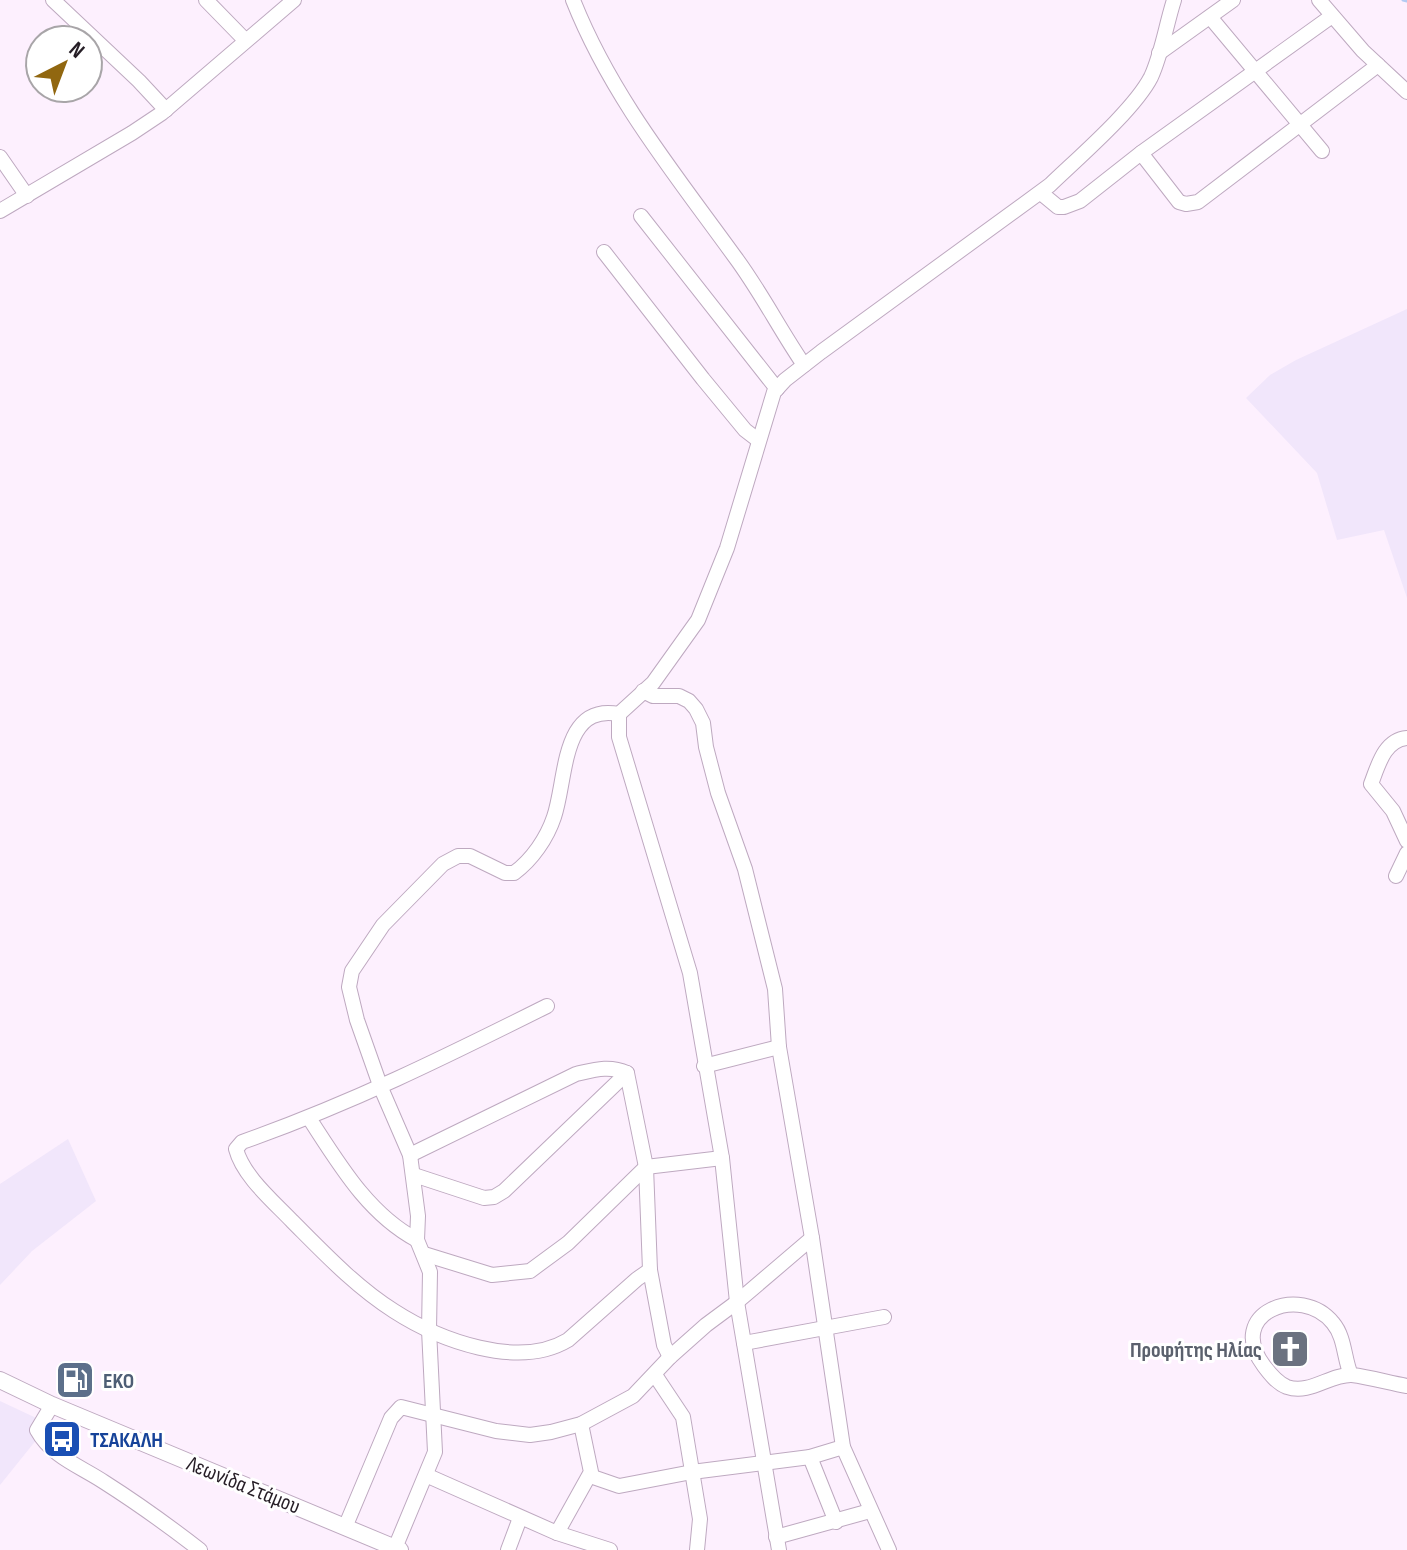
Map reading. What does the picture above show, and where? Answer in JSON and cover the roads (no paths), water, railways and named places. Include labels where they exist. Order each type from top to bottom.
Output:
[{"type":"main road","name":"Λεωνίδα Στάμου","points":[[0,1380],[52,1405],[346,1525],[397,1549]]},
{"type":"street","points":[[53,0],[166,110]]},
{"type":"street","points":[[206,0],[245,40]]},
{"type":"street","points":[[0,211],[166,110],[294,0]]},
{"type":"street","points":[[573,0],[590,41],[622,101],[757,289],[804,365]]},
{"type":"street","points":[[870,1511],[778,1544],[737,1302],[722,1158],[690,973],[619,737],[619,714],[669,664],[698,620],[727,548],[758,440],[777,389],[804,365],[1041,193],[1137,98],[1150,78],[1174,0]]},
{"type":"street","points":[[1159,53],[1233,0]]},
{"type":"street","points":[[1319,0],[1378,65],[1405,86]]},
{"type":"street","points":[[1041,193],[1058,207],[1072,205],[1332,16]]},
{"type":"street","points":[[1210,17],[1322,151]]},
{"type":"street","points":[[1141,153],[1176,199],[1186,204],[1204,200],[1378,65]]},
{"type":"street","points":[[0,157],[27,196]]},
{"type":"street","points":[[641,216],[777,389]]},
{"type":"street","points":[[604,252],[703,379],[745,430],[758,440]]},
{"type":"street","points":[[643,691],[653,696],[679,696],[689,701],[703,723],[718,793],[745,869],[775,989],[779,1047],[812,1238],[843,1447],[889,1550]]},
{"type":"street","points":[[397,1549],[435,1452],[429,1330],[430,1272],[421,1247],[410,1155],[381,1088],[357,1020],[349,987],[352,971],[383,925],[443,864],[458,856],[470,856],[505,873],[514,873],[523,867],[540,845],[553,820],[573,737],[583,722],[596,714],[619,714]]},
{"type":"street","points":[[1407,738],[1400,739],[1387,749],[1371,784],[1393,811],[1407,841]]},
{"type":"street","points":[[1396,876],[1407,853]]},
{"type":"street","points":[[547,1006],[381,1088],[242,1142],[236,1149],[239,1161],[332,1261],[393,1310],[429,1330],[479,1347],[517,1353],[543,1352],[568,1340],[650,1270]]},
{"type":"street","points":[[704,1066],[779,1047]]},
{"type":"street","points":[[410,1155],[576,1074],[601,1068],[627,1073]]},
{"type":"street","points":[[627,1073],[646,1167],[650,1270],[664,1345],[670,1357]]},
{"type":"street","points":[[414,1175],[484,1198],[494,1197],[504,1191],[627,1073]]},
{"type":"street","points":[[309,1118],[342,1169],[399,1231],[421,1247],[492,1275],[530,1271],[568,1243],[646,1167],[722,1158]]},
{"type":"street","points":[[346,1525],[396,1410],[406,1407],[496,1431],[530,1435],[581,1424],[633,1396],[706,1325],[812,1238]]},
{"type":"street","points":[[1351,1375],[1335,1325],[1311,1306],[1282,1305],[1255,1324],[1251,1338],[1257,1356],[1282,1385],[1302,1388],[1351,1375],[1407,1386]]},
{"type":"street","points":[[744,1343],[884,1317]]},
{"type":"street","points":[[655,1375],[683,1417],[700,1519],[697,1550]]},
{"type":"street","points":[[52,1405],[37,1430],[54,1450],[70,1464],[141,1507],[200,1550]]},
{"type":"street","points":[[557,1533],[590,1476],[591,1466],[581,1424]]},
{"type":"street","points":[[590,1476],[619,1486],[692,1472],[810,1457],[843,1447]]},
{"type":"street","points":[[810,1457],[836,1522]]},
{"type":"street","points":[[428,1476],[520,1518],[610,1550]]},
{"type":"street","points":[[508,1550],[520,1518]]},
{"type":"waterway","points":[[1403,0],[1407,1]]},
{"type":"place","name":"Προφήτης Ηλίας","points":[[1290,1349]]},
{"type":"place","name":"EKO","points":[[75,1380]]},
{"type":"place","name":"ΤΣΑΚΑΛΗ","points":[[62,1439]]}]
